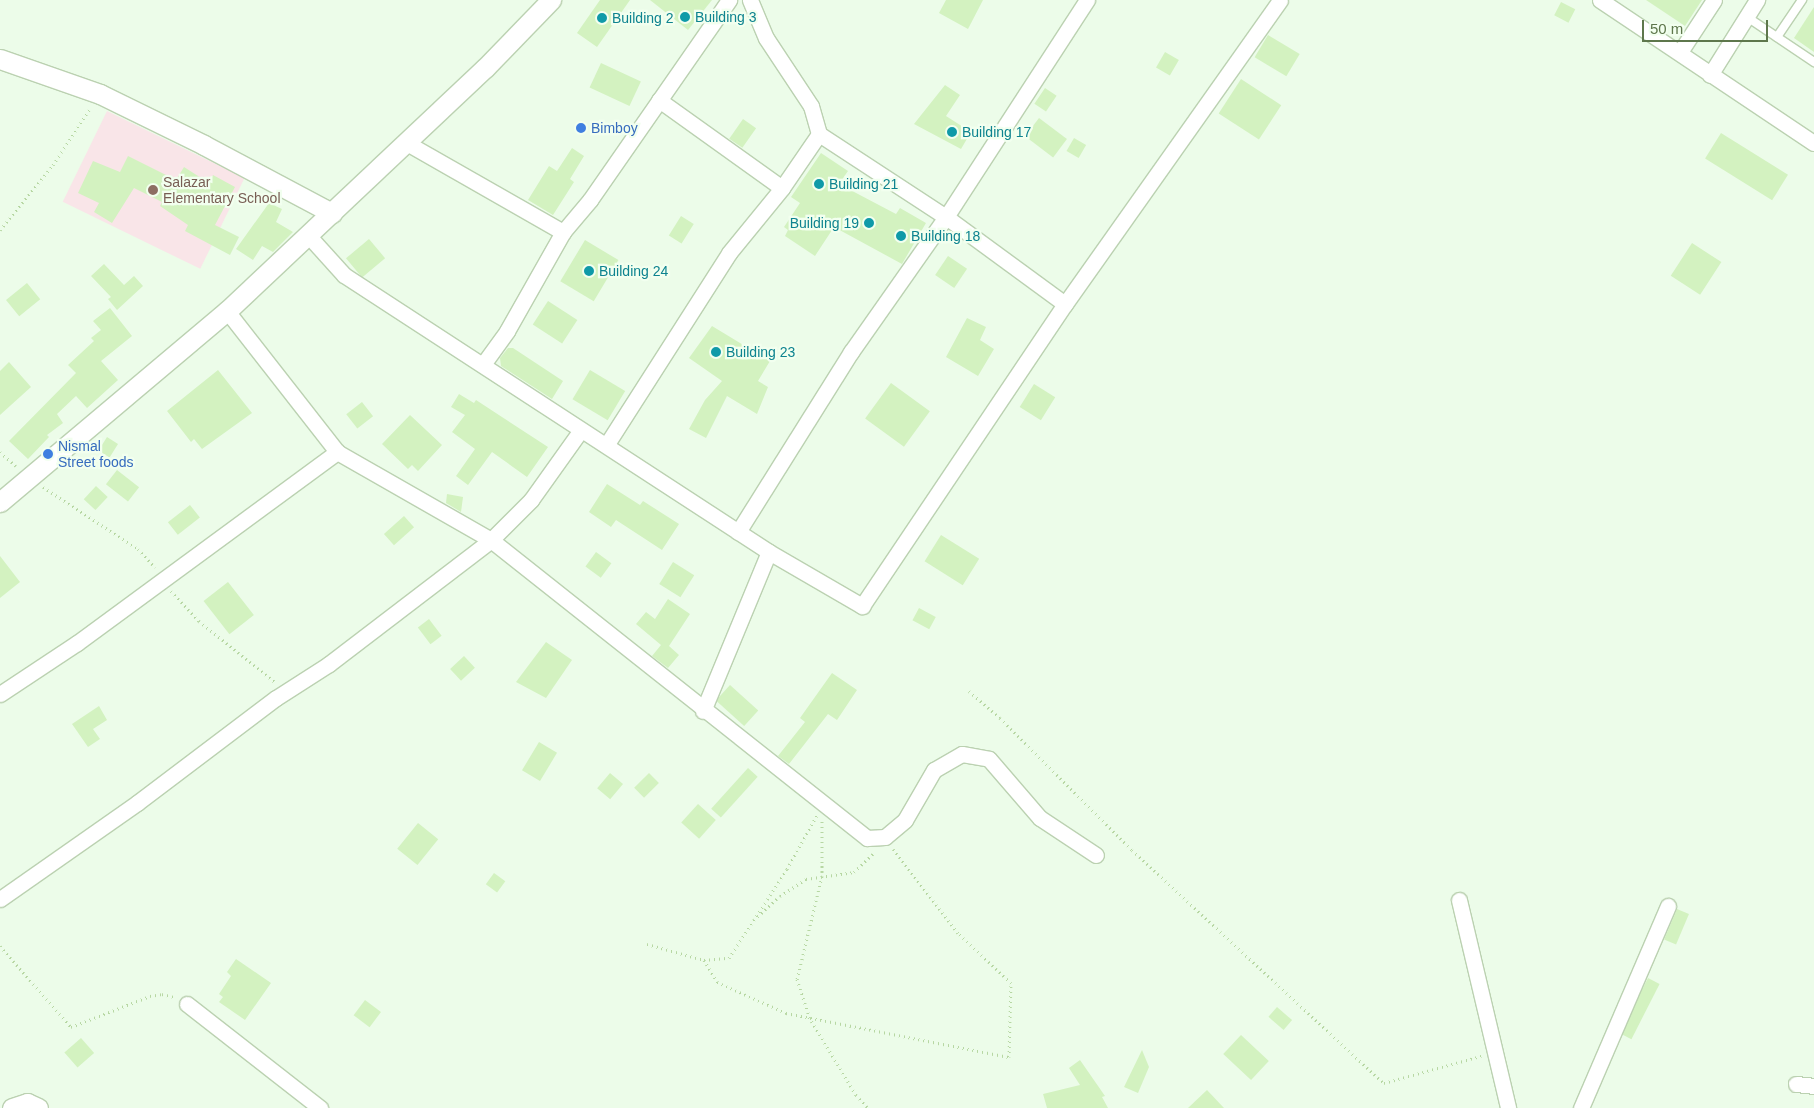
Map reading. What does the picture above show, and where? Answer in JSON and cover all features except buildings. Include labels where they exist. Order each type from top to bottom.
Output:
[{"type":"street","points":[[0,502],[227,311],[307,234],[332,213],[551,0]]},
{"type":"street","points":[[484,363],[507,330],[563,232],[590,200],[729,0]]},
{"type":"street","points":[[750,0],[766,38],[811,106],[819,134],[946,217],[1065,304]]},
{"type":"street","points":[[738,532],[851,352],[946,217],[1087,0]]},
{"type":"street","points":[[307,234],[344,275],[484,363],[768,552],[862,606],[1065,304],[1280,0]]},
{"type":"street","points":[[1600,0],[1814,143]]},
{"type":"street","points":[[1680,52],[1714,0]]},
{"type":"street","points":[[1710,75],[1758,0]]},
{"type":"street","points":[[0,59],[100,94],[204,145],[332,213]]},
{"type":"street","points":[[658,100],[782,188]]},
{"type":"street","points":[[607,444],[729,252],[782,188],[819,134]]},
{"type":"street","points":[[405,142],[563,232]]},
{"type":"street","points":[[227,311],[337,452],[491,540],[703,710],[867,838],[885,837],[905,820],[934,770],[962,754],[989,759],[1040,818],[1096,855]]},
{"type":"street","points":[[0,899],[287,692],[329,664],[491,540],[531,500],[582,430]]},
{"type":"street","points":[[0,694],[77,643],[164,576],[337,452]]},
{"type":"street","points":[[703,710],[768,552]]},
{"type":"street","points":[[1459,900],[1508,1108]]},
{"type":"street","points":[[1581,1108],[1668,906]]},
{"type":"street","points":[[187,1004],[320,1108]]},
{"type":"street","points":[[1796,1084],[1814,1086]]},
{"type":"street","points":[[12,1108],[27,1103],[38,1108]]},
{"type":"lane","points":[[1777,37],[1802,0]]},
{"type":"lane","points":[[1747,17],[1814,62]]},
{"type":"path","points":[[0,230],[53,165],[100,94]]},
{"type":"path","points":[[0,452],[30,478],[68,506],[138,549],[164,576],[172,593],[199,621],[287,692]]},
{"type":"path","points":[[969,691],[1000,718],[1139,857],[1384,1083],[1494,1052]]},
{"type":"path","points":[[822,804],[822,876],[797,979],[809,1017],[856,1095],[868,1108]]},
{"type":"path","points":[[647,944],[704,960],[729,958],[754,920],[822,804]]},
{"type":"path","points":[[704,960],[717,982],[786,1013],[1009,1057],[1011,983],[958,933],[885,837],[871,857],[854,872],[822,876],[800,883],[780,896],[754,920]]},
{"type":"path","points":[[0,946],[71,1027],[162,994],[187,1004]]},
{"type":"shaded area","name":"Salazar Elementary School","points":[[107,111],[245,178],[200,269],[63,202]]},
{"type":"place","name":"Building 3","points":[[685,17]]},
{"type":"place","name":"Building 2","points":[[602,18]]},
{"type":"place","name":"Bimboy","points":[[581,128]]},
{"type":"place","name":"Building 17","points":[[952,132]]},
{"type":"place","name":"Building 21","points":[[819,184]]},
{"type":"place","name":"Salazar Elementary School","points":[[153,190]]},
{"type":"place","name":"Building 19","points":[[869,223]]},
{"type":"place","name":"Building 18","points":[[901,236]]},
{"type":"place","name":"Building 24","points":[[589,271]]},
{"type":"place","name":"Building 23","points":[[716,352]]},
{"type":"place","name":"Nismal Street foods","points":[[48,454]]}]
